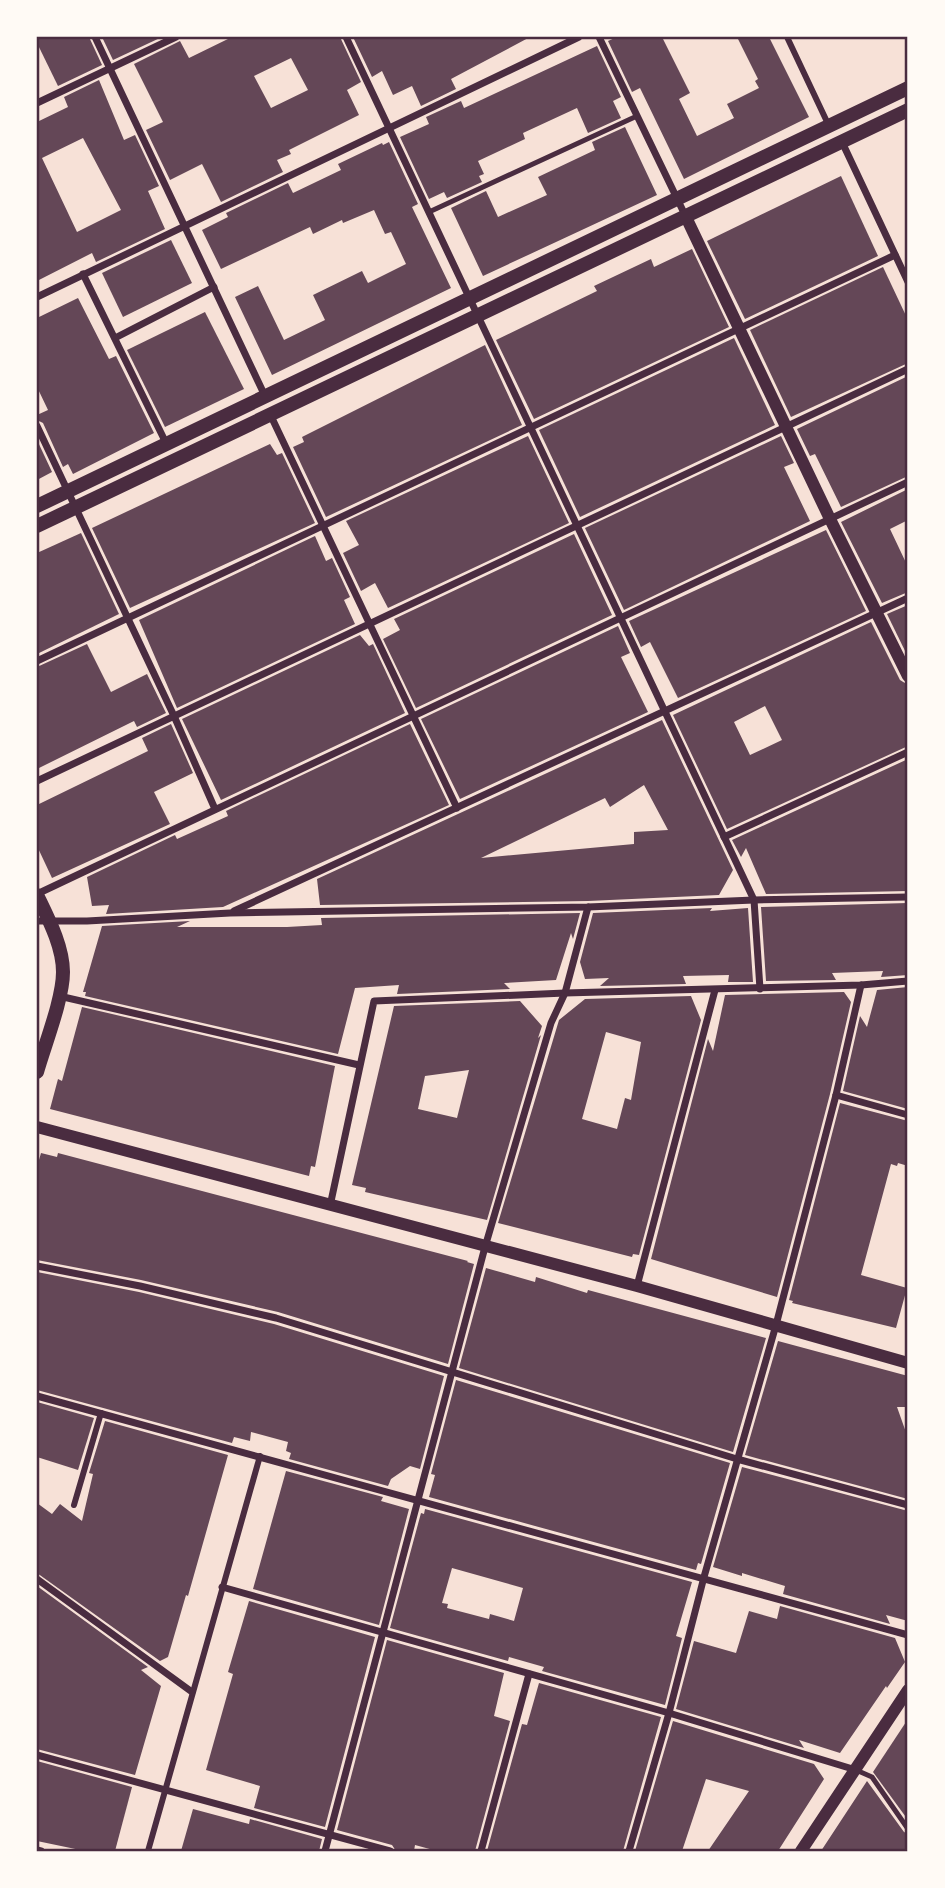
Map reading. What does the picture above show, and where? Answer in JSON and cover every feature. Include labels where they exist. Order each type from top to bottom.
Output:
[{"type":"main road","points":[[37,506],[908,88]]},
{"type":"main road","points":[[37,526],[908,110]]},
{"type":"main road","points":[[37,895],[43,921],[59,949],[63,972],[59,996],[37,1072]]},
{"type":"street","points":[[95,37],[265,396]]},
{"type":"street","points":[[37,103],[176,37]]},
{"type":"street","points":[[346,37],[754,900],[760,989]]},
{"type":"street","points":[[37,297],[579,37]]},
{"type":"street","points":[[599,37],[908,676]]},
{"type":"street","points":[[787,37],[829,126]]},
{"type":"street","points":[[841,141],[908,282]]},
{"type":"street","points":[[37,661],[895,255]]},
{"type":"street","points":[[83,274],[166,443]]},
{"type":"street","points":[[115,338],[214,287]]},
{"type":"street","points":[[37,782],[908,369]]},
{"type":"street","points":[[270,414],[457,808]]},
{"type":"street","points":[[37,426],[215,809]]},
{"type":"street","points":[[37,895],[908,482]]},
{"type":"street","points":[[230,913],[908,598]]},
{"type":"street","points":[[724,838],[908,752]]},
{"type":"street","points":[[43,921],[230,913],[588,907],[908,897]]},
{"type":"street","points":[[326,1851],[485,1247],[551,1023],[565,993],[588,907]]},
{"type":"street","points":[[331,1206],[374,1001],[760,989],[908,981]]},
{"type":"street","points":[[629,1851],[776,1325],[836,1095],[861,985]]},
{"type":"street","points":[[637,1286],[715,990]]},
{"type":"street","points":[[59,996],[359,1065]]},
{"type":"street","points":[[836,1095],[908,1115]]},
{"type":"street","points":[[37,1127],[637,1286],[908,1363]]},
{"type":"street","points":[[37,1266],[139,1286],[276,1318],[737,1459],[908,1505]]},
{"type":"street","points":[[37,1396],[908,1635]]},
{"type":"street","points":[[74,1505],[101,1413]]},
{"type":"street","points":[[148,1851],[260,1456]]},
{"type":"street","points":[[37,1578],[192,1692]]},
{"type":"street","points":[[222,1587],[669,1713],[856,1770]]},
{"type":"street","points":[[481,1851],[529,1674]]},
{"type":"street","points":[[801,1851],[908,1690]]},
{"type":"street","points":[[37,1755],[390,1851]]},
{"type":"lane","points":[[429,212],[638,116]]},
{"type":"lane","points":[[856,1770],[872,1777],[908,1829]]},
{"type":"building","points":[[37,37],[89,37],[102,65],[58,86],[37,43]]},
{"type":"building","points":[[102,37],[162,37],[113,60]]},
{"type":"building","points":[[232,37],[340,37],[361,82],[347,90],[359,115],[289,150],[291,154],[277,160],[283,172],[221,202],[202,164],[170,180],[146,130],[163,122],[134,64],[180,41],[189,58]],"holes":[[[291,58],[308,90],[271,108],[254,76]]]},
{"type":"building","points":[[353,37],[530,37],[451,79],[456,89],[421,106],[412,86],[393,95],[382,71],[372,77]]},
{"type":"building","points":[[617,37],[662,37],[690,93],[679,99],[697,136],[734,118],[727,104],[759,88],[755,81],[758,79],[737,37],[769,37],[809,117],[684,179],[640,88],[632,92],[608,41]]},
{"type":"building","points":[[597,46],[621,97],[613,101],[621,118],[588,133],[577,108],[523,133],[525,139],[478,161],[484,174],[479,176],[482,182],[447,198],[444,192],[429,199],[400,137],[429,124],[426,117],[461,101],[464,108]]},
{"type":"building","points":[[99,80],[124,140],[135,135],[159,186],[148,191],[165,229],[96,262],[92,253],[37,281],[37,122],[68,107],[64,97]],"holes":[[[83,138],[121,210],[77,232],[42,158]]]},
{"type":"building","points":[[625,127],[657,195],[483,276],[451,208],[486,191],[498,217],[547,195],[538,177],[595,150],[592,142]]},
{"type":"building","points":[[389,142],[418,204],[412,207],[451,288],[272,375],[235,297],[258,286],[284,340],[325,320],[313,295],[362,271],[368,283],[406,264],[391,232],[385,234],[374,210],[343,223],[342,220],[313,234],[310,227],[221,269],[202,230],[228,217],[226,213],[288,183],[293,193],[341,170],[338,164]]},
{"type":"building","points":[[841,176],[878,256],[745,319],[707,241]]},
{"type":"building","points":[[171,240],[192,283],[123,317],[102,273]]},
{"type":"building","points":[[692,249],[729,327],[534,419],[496,340],[597,291],[594,286],[651,259],[654,267]]},
{"type":"building","points":[[883,267],[908,320],[908,363],[791,417],[750,330]]},
{"type":"building","points":[[78,298],[109,359],[116,356],[154,433],[73,474],[68,464],[63,467],[43,423],[37,420],[37,415],[48,410],[37,387],[37,318]]},
{"type":"building","points":[[205,312],[244,389],[165,427],[127,350]]},
{"type":"building","points":[[734,338],[775,425],[580,517],[539,430]]},
{"type":"building","points":[[485,345],[522,425],[326,517],[293,447],[304,442],[302,437]]},
{"type":"building","points":[[908,376],[908,476],[841,507],[815,454],[810,456],[797,429]]},
{"type":"building","points":[[528,436],[569,523],[388,608],[375,583],[361,591],[343,553],[359,545],[346,521]]},
{"type":"building","points":[[781,436],[794,463],[784,467],[810,521],[624,610],[585,528]]},
{"type":"building","points":[[37,440],[52,472],[37,480]]},
{"type":"building","points":[[270,444],[277,455],[282,453],[315,523],[130,608],[92,528]]},
{"type":"building","points":[[908,489],[908,520],[890,529],[908,567],[908,592],[882,603],[841,522]]},
{"type":"building","points":[[826,530],[866,611],[678,698],[650,642],[641,647],[629,621]]},
{"type":"building","points":[[81,533],[119,614],[37,654],[37,553]]},
{"type":"building","points":[[574,534],[612,615],[416,708],[383,639],[400,630],[394,619]]},
{"type":"building","points":[[315,536],[326,561],[332,558],[350,597],[344,600],[355,624],[177,708],[139,620]]},
{"type":"building","points":[[908,605],[908,657],[887,614]]},
{"type":"building","points":[[871,622],[900,680],[908,685],[908,746],[727,829],[673,715]],"holes":[[[765,706],[782,740],[750,755],[734,722]]]},
{"type":"building","points":[[618,626],[630,653],[621,657],[648,712],[460,799],[421,719]]},
{"type":"building","points":[[360,635],[369,646],[373,644],[405,713],[221,800],[182,719]]},
{"type":"building","points":[[87,644],[111,692],[147,674],[166,713],[137,727],[134,721],[37,769],[37,667]]},
{"type":"building","points":[[662,720],[733,870],[719,895],[588,901],[320,905],[317,879]],"holes":[[[644,785],[668,830],[634,832],[634,844],[481,858],[605,798],[610,807]]]},
{"type":"building","points":[[171,724],[193,773],[154,792],[170,824],[52,878],[37,846],[37,805],[148,751],[142,738]]},
{"type":"building","points":[[410,724],[449,805],[223,907],[106,914],[109,905],[92,906],[87,877],[175,835],[177,839],[228,816],[226,811]]},
{"type":"building","points":[[908,759],[908,891],[766,894],[746,848],[741,857],[732,840]]},
{"type":"building","points":[[908,903],[908,975],[881,977],[883,971],[832,973],[836,980],[766,981],[761,907]]},
{"type":"building","points":[[712,908],[710,911],[748,908],[753,982],[728,982],[729,975],[683,976],[686,984],[600,986],[609,978],[585,979],[580,962],[593,913]]},
{"type":"building","points":[[580,913],[573,939],[571,933],[556,980],[504,983],[510,989],[397,994],[399,985],[355,988],[338,1054],[85,996],[86,992],[83,992],[102,926],[190,921],[177,927],[287,927],[322,925],[321,918]]},
{"type":"building","points":[[908,987],[908,1109],[843,1091],[860,1016],[867,1027],[877,990]]},
{"type":"building","points":[[844,992],[851,1002],[777,1297],[651,1259],[708,1039],[713,1051],[725,995]]},
{"type":"building","points":[[691,996],[701,1020],[639,1255],[633,1254],[632,1257],[498,1223],[559,1020],[585,999]],"holes":[[[606,1032],[641,1042],[631,1100],[625,1098],[617,1129],[582,1119]]]},
{"type":"building","points":[[520,1001],[542,1026],[487,1220],[365,1192],[366,1188],[352,1185],[394,1006]],"holes":[[[469,1070],[457,1118],[418,1109],[425,1076]]]},
{"type":"building","points":[[82,1007],[335,1066],[315,1167],[311,1166],[309,1176],[50,1109],[58,1079],[62,1081]]},
{"type":"building","points":[[840,1103],[908,1121],[908,1166],[891,1164],[861,1275],[907,1288],[896,1328],[792,1303],[793,1301],[789,1300]]},
{"type":"building","points":[[41,1153],[57,1157],[58,1153],[474,1264],[448,1364],[278,1312],[141,1280],[37,1260],[37,1167]]},
{"type":"building","points":[[486,1268],[535,1282],[536,1277],[587,1293],[588,1290],[766,1338],[733,1452],[459,1368]]},
{"type":"building","points":[[37,1272],[139,1292],[274,1324],[444,1376],[420,1469],[410,1466],[391,1479],[388,1486],[289,1459],[291,1453],[286,1451],[288,1442],[251,1432],[250,1441],[234,1437],[232,1443],[37,1390]]},
{"type":"building","points":[[778,1341],[908,1376],[908,1407],[897,1407],[908,1438],[908,1499],[745,1455]]},
{"type":"building","points":[[456,1380],[730,1463],[701,1564],[698,1563],[696,1570],[429,1497],[435,1475],[431,1474]]},
{"type":"building","points":[[37,1402],[94,1418],[78,1470],[37,1457]]},
{"type":"building","points":[[105,1421],[228,1455],[168,1657],[160,1661],[37,1573],[37,1503],[52,1514],[60,1504],[82,1521],[93,1474],[89,1473]]},
{"type":"building","points":[[742,1467],[908,1511],[908,1621],[886,1615],[890,1624],[783,1594],[785,1586],[713,1567]]},
{"type":"building","points":[[286,1471],[383,1497],[381,1501],[409,1509],[379,1625],[253,1589]]},
{"type":"building","points":[[425,1509],[692,1582],[676,1636],[682,1638],[665,1705],[542,1671],[544,1667],[509,1657],[508,1661],[390,1628],[421,1513],[424,1514]],"holes":[[[452,1568],[523,1588],[514,1621],[490,1614],[489,1619],[447,1608],[448,1604],[442,1603]]]},
{"type":"building","points":[[37,1586],[148,1667],[141,1670],[161,1686],[135,1775],[37,1749]]},
{"type":"building","points":[[249,1601],[375,1637],[325,1827],[254,1808],[260,1786],[206,1770],[233,1674],[228,1672]]},
{"type":"building","points":[[780,1606],[895,1638],[905,1662],[840,1753],[799,1740],[804,1748],[676,1709],[694,1641],[736,1653],[749,1611],[777,1619]]},
{"type":"building","points":[[387,1640],[504,1673],[494,1716],[510,1721],[475,1851],[437,1851],[415,1845],[414,1851],[396,1851],[392,1845],[337,1830]]},
{"type":"building","points":[[539,1683],[661,1717],[623,1851],[487,1851],[522,1724],[527,1725]]},
{"type":"building","points":[[908,1719],[908,1820],[873,1772]]},
{"type":"building","points":[[673,1721],[814,1764],[824,1779],[778,1851],[708,1851],[749,1791],[706,1779],[682,1851],[635,1851]]},
{"type":"building","points":[[37,1761],[132,1787],[115,1851],[85,1851],[37,1841]]},
{"type":"building","points":[[867,1781],[908,1834],[908,1851],[821,1851]]},
{"type":"building","points":[[193,1809],[249,1824],[250,1819],[322,1839],[319,1851],[181,1851]]}]
